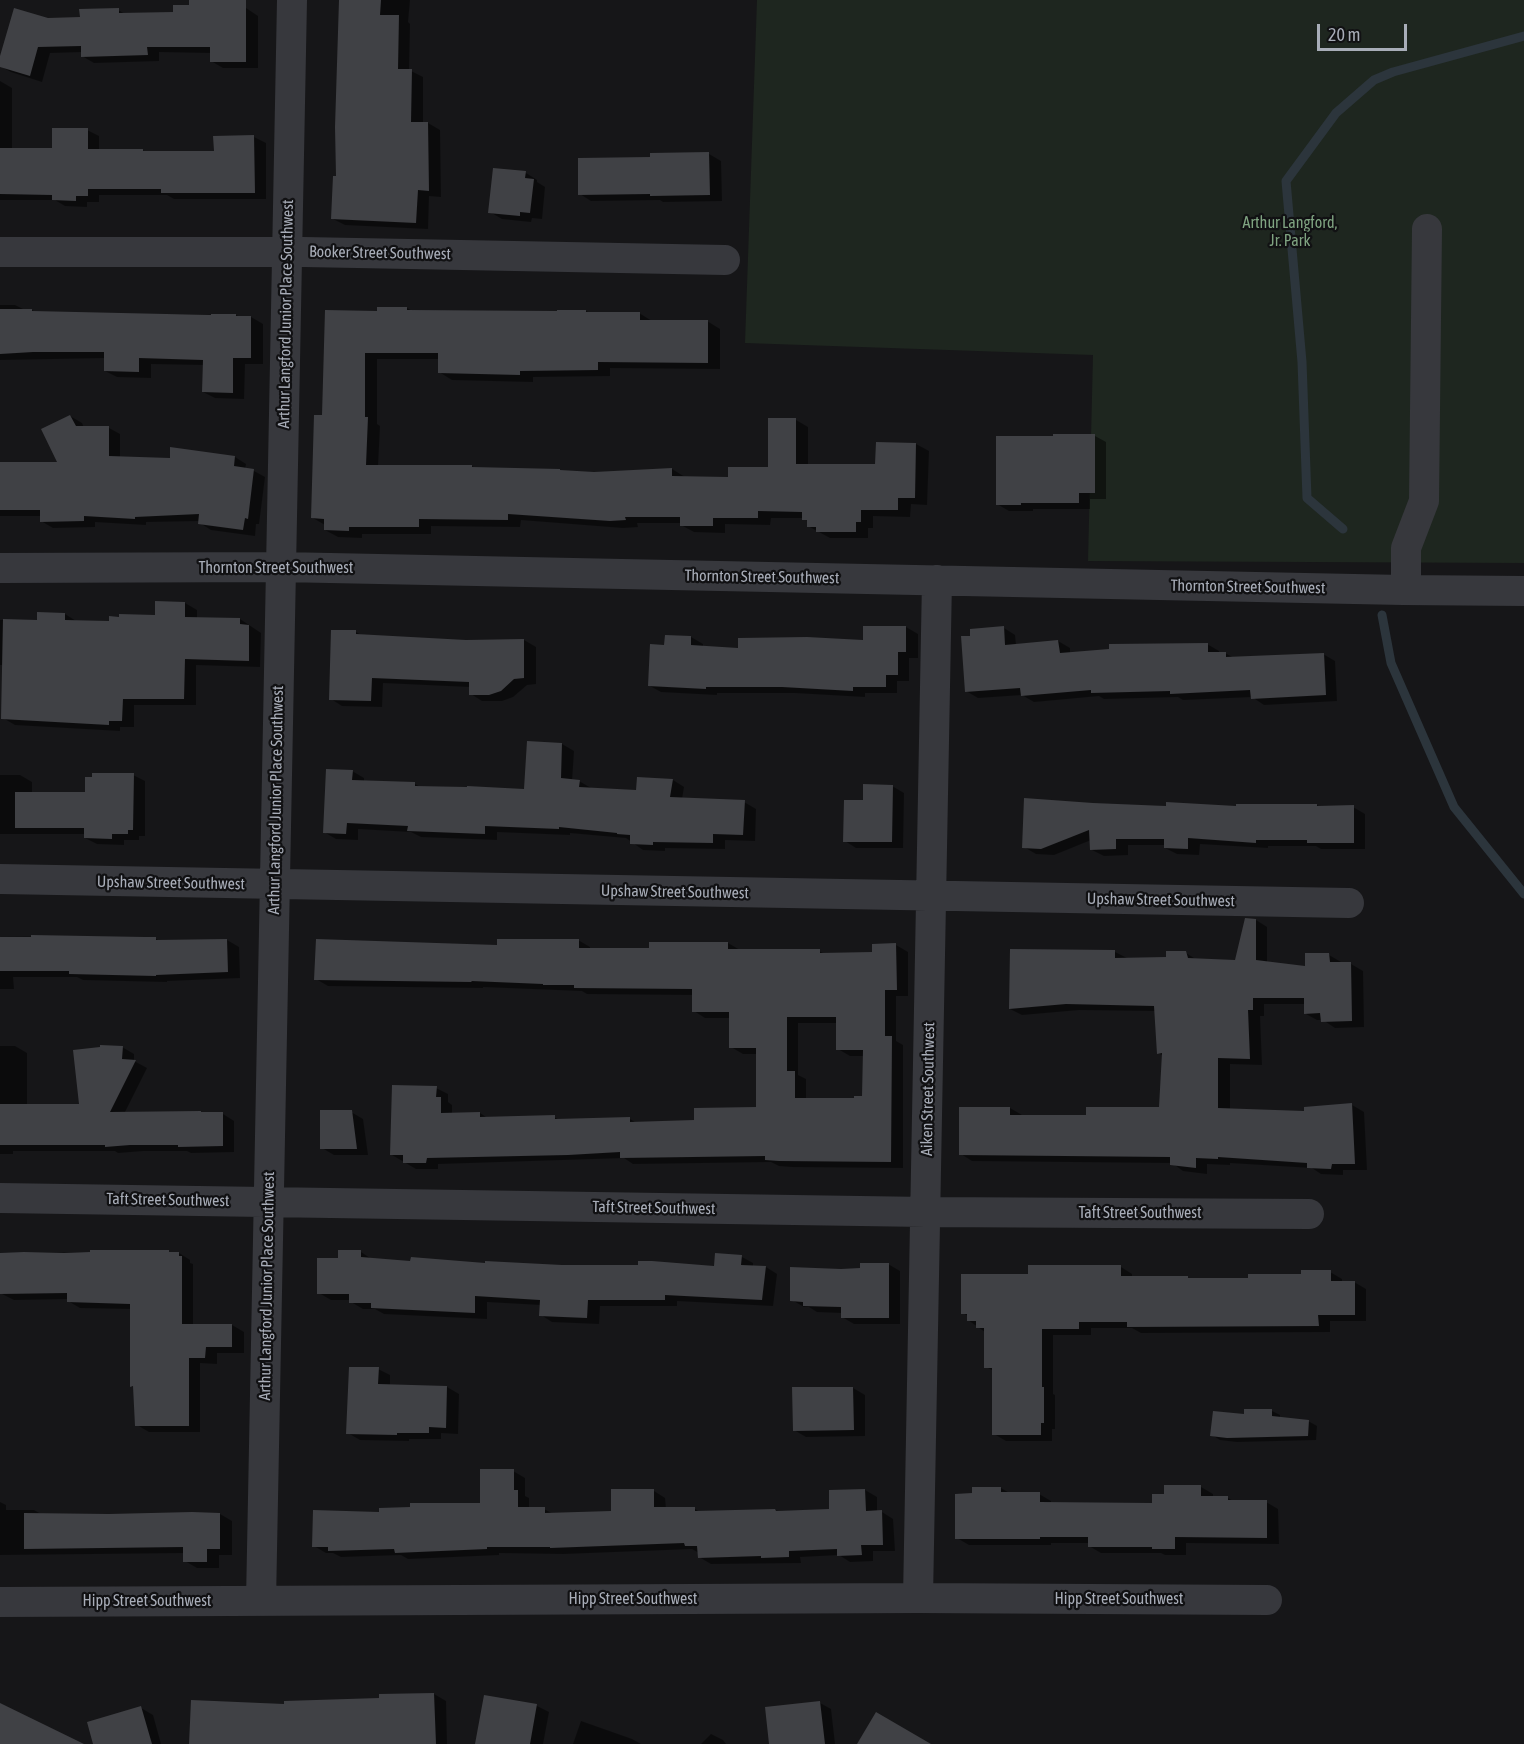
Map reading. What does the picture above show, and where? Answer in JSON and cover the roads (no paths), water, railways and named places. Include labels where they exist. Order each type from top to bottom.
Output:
[{"type":"street","name":"Arthur Langford Junior Place Southwest","points":[[261,1601],[292,0]]},
{"type":"street","points":[[1406,590],[1406,548],[1424,501],[1427,229]]},
{"type":"street","name":"Booker Street Southwest","points":[[0,252],[287,252],[725,260]]},
{"type":"street","name":"Thornton Street Southwest","points":[[0,568],[281,567],[1524,591]]},
{"type":"street","name":"Aiken Street Southwest","points":[[918,1598],[937,580]]},
{"type":"street","name":"Upshaw Street Southwest","points":[[0,879],[1349,903]]},
{"type":"street","name":"Taft Street Southwest","points":[[0,1198],[926,1212],[1309,1214]]},
{"type":"street","name":"Hipp Street Southwest","points":[[0,1602],[918,1598],[1267,1600]]},
{"type":"waterway","points":[[1343,529],[1307,498],[1302,362],[1286,181],[1336,113],[1374,80],[1393,72],[1524,36]]},
{"type":"waterway","points":[[1382,615],[1391,663],[1454,807],[1524,894]]},
{"type":"park label","name":"Arthur Langford, Jr. Park","points":[[1290,232]]}]
